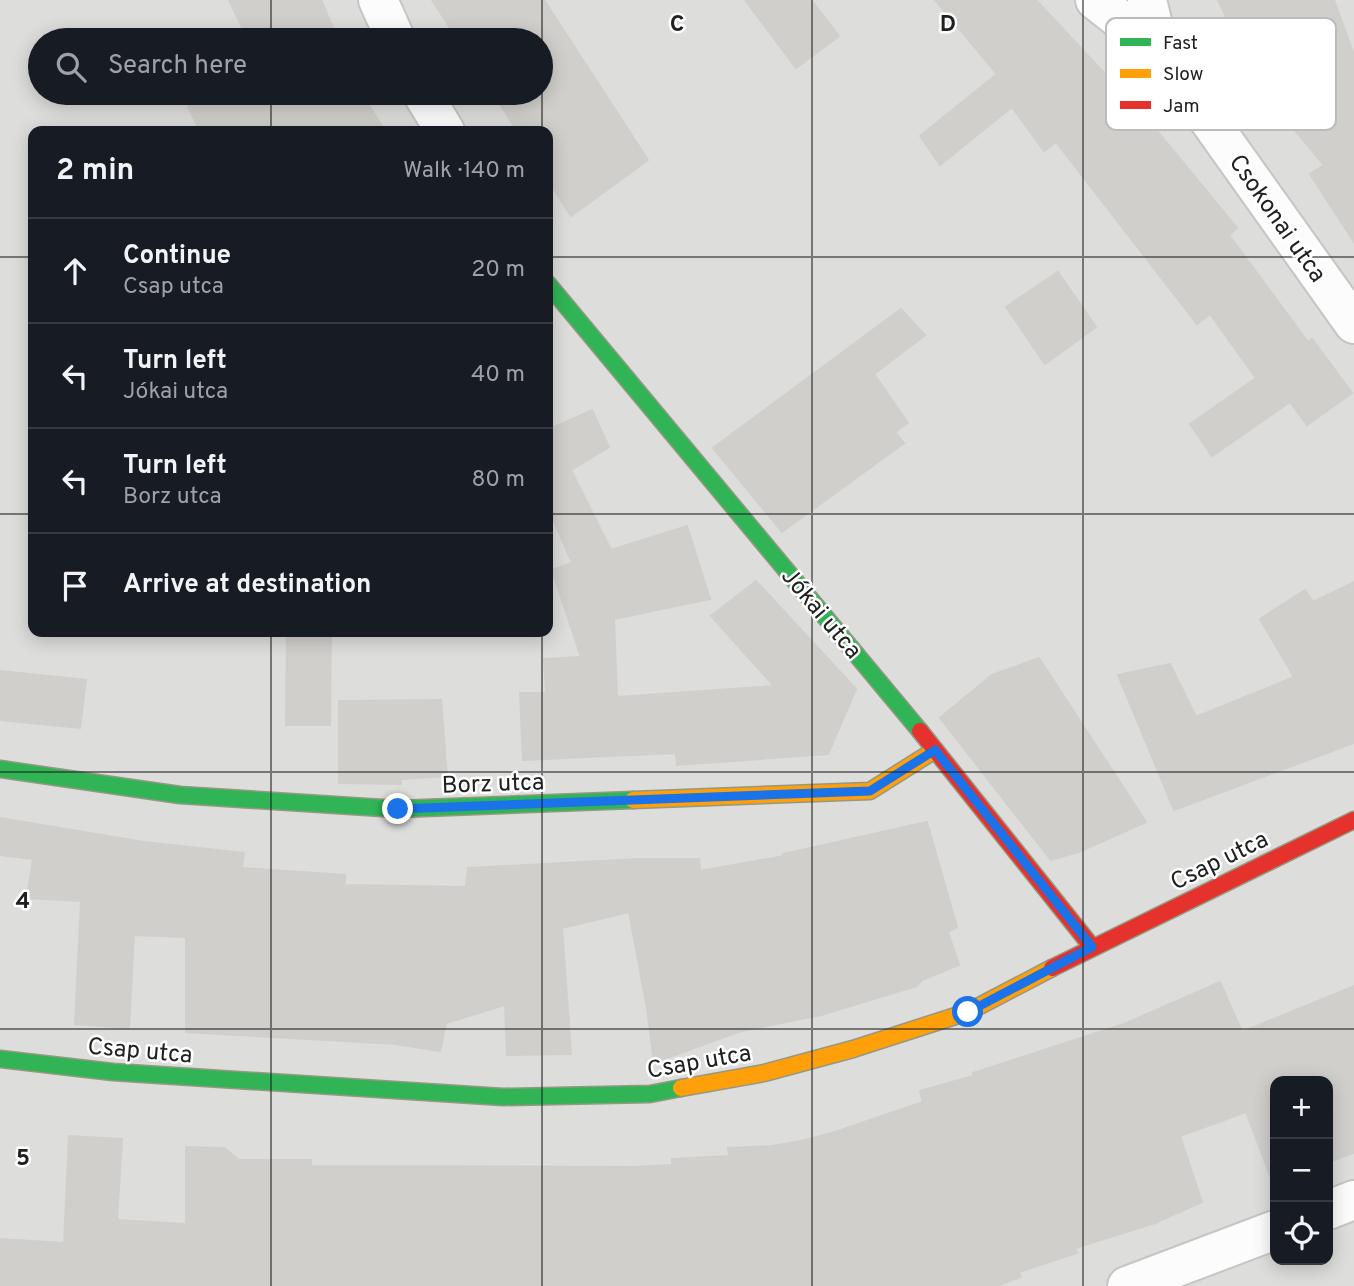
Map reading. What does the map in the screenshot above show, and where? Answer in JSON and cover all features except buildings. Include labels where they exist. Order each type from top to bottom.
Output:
[{"type":"street","points":[[378,0],[391,28]]},
{"type":"street","points":[[1095,0],[1118,18]]},
{"type":"street","name":"Csokonai utca","points":[[1147,0],[1151,18]]},
{"type":"street","points":[[429,105],[442,126]]},
{"type":"street","name":"Csokonai utca","points":[[1216,130],[1354,324]]},
{"type":"street","name":"Jókai utca","points":[[553,290],[935,750],[1092,947]]},
{"type":"street","name":"Borz utca","points":[[0,769],[180,795],[398,809],[870,791],[935,750]]},
{"type":"street","name":"Csap utca","points":[[0,1059],[113,1072],[502,1097],[650,1094],[764,1073],[852,1049],[968,1012],[1092,947],[1354,820]]},
{"type":"street","points":[[1333,1208],[1354,1200]]},
{"type":"street","points":[[1126,1286],[1270,1232]]},
{"type":"shaded area","points":[[0,0],[1354,0],[1354,1286],[0,1286]]},
{"type":"traffic: fast","points":[[553,290],[920,731]]},
{"type":"traffic: fast","points":[[0,769],[180,795],[398,809],[633,800]]},
{"type":"traffic: fast","points":[[0,1059],[113,1072],[503,1097],[650,1094],[681,1088]]},
{"type":"traffic: slow","points":[[633,800],[870,791],[935,750]]},
{"type":"traffic: slow","points":[[681,1088],[764,1073],[853,1049],[968,1012],[1052,968]]},
{"type":"traffic: jam","points":[[920,731],[1092,947]]},
{"type":"traffic: jam","points":[[1052,968],[1354,820]]},
{"type":"route","points":[[398,809],[870,791],[935,750],[1092,947],[968,1012]]}]
